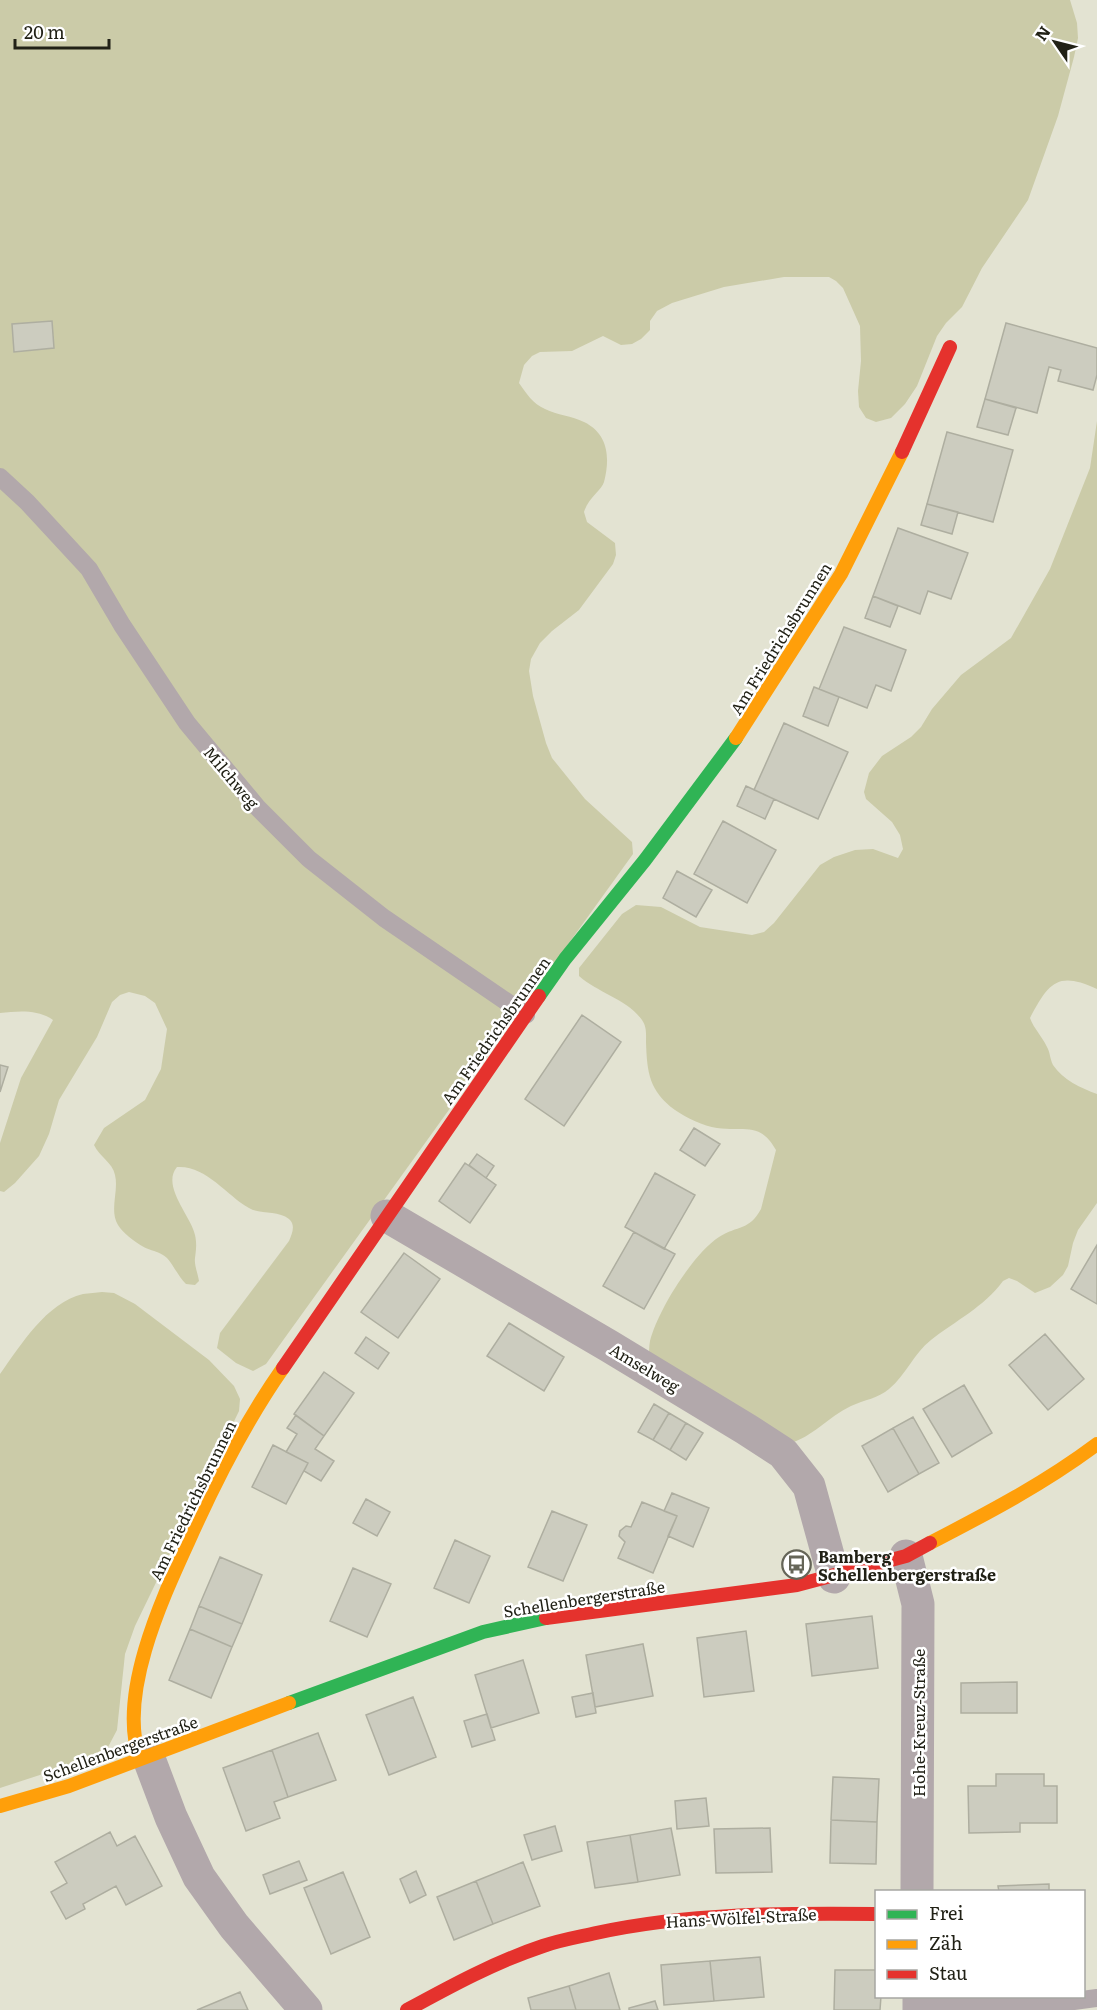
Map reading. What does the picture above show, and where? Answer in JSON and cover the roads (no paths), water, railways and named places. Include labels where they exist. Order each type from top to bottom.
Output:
[{"type":"street","name":"Am Friedrichsbrunnen","points":[[144,1757],[135,1745],[133,1722],[139,1678],[157,1610],[211,1491],[257,1405],[565,959],[645,860],[735,739],[842,574],[950,347]]},
{"type":"street","name":"Amselweg","points":[[387,1216],[609,1346],[783,1453],[810,1486],[834,1577]]},
{"type":"street","name":"Schellenbergerstraße","points":[[0,1806],[69,1786],[483,1632],[533,1620],[797,1586],[906,1556],[1008,1502],[1065,1468],[1097,1444]]},
{"type":"street","name":"Hohe-Kreuz-Straße","points":[[906,1556],[918,1604],[917,1890]]},
{"type":"street","points":[[144,1757],[199,1877],[234,1926],[306,2010]]},
{"type":"street","name":"Hans-Wölfel-Straße","points":[[407,2010],[455,1984],[543,1946],[613,1928],[692,1917],[789,1913],[875,1914]]},
{"type":"lane","name":"Milchweg","points":[[0,477],[27,502],[89,569],[122,625],[187,723],[257,807],[309,859],[384,918],[526,1015]]},
{"type":"lane","points":[[919,2004],[1044,2005],[1097,1998]]},
{"type":"place","name":"Bamberg Schellenbergerstraße","points":[[797,1565]]}]
